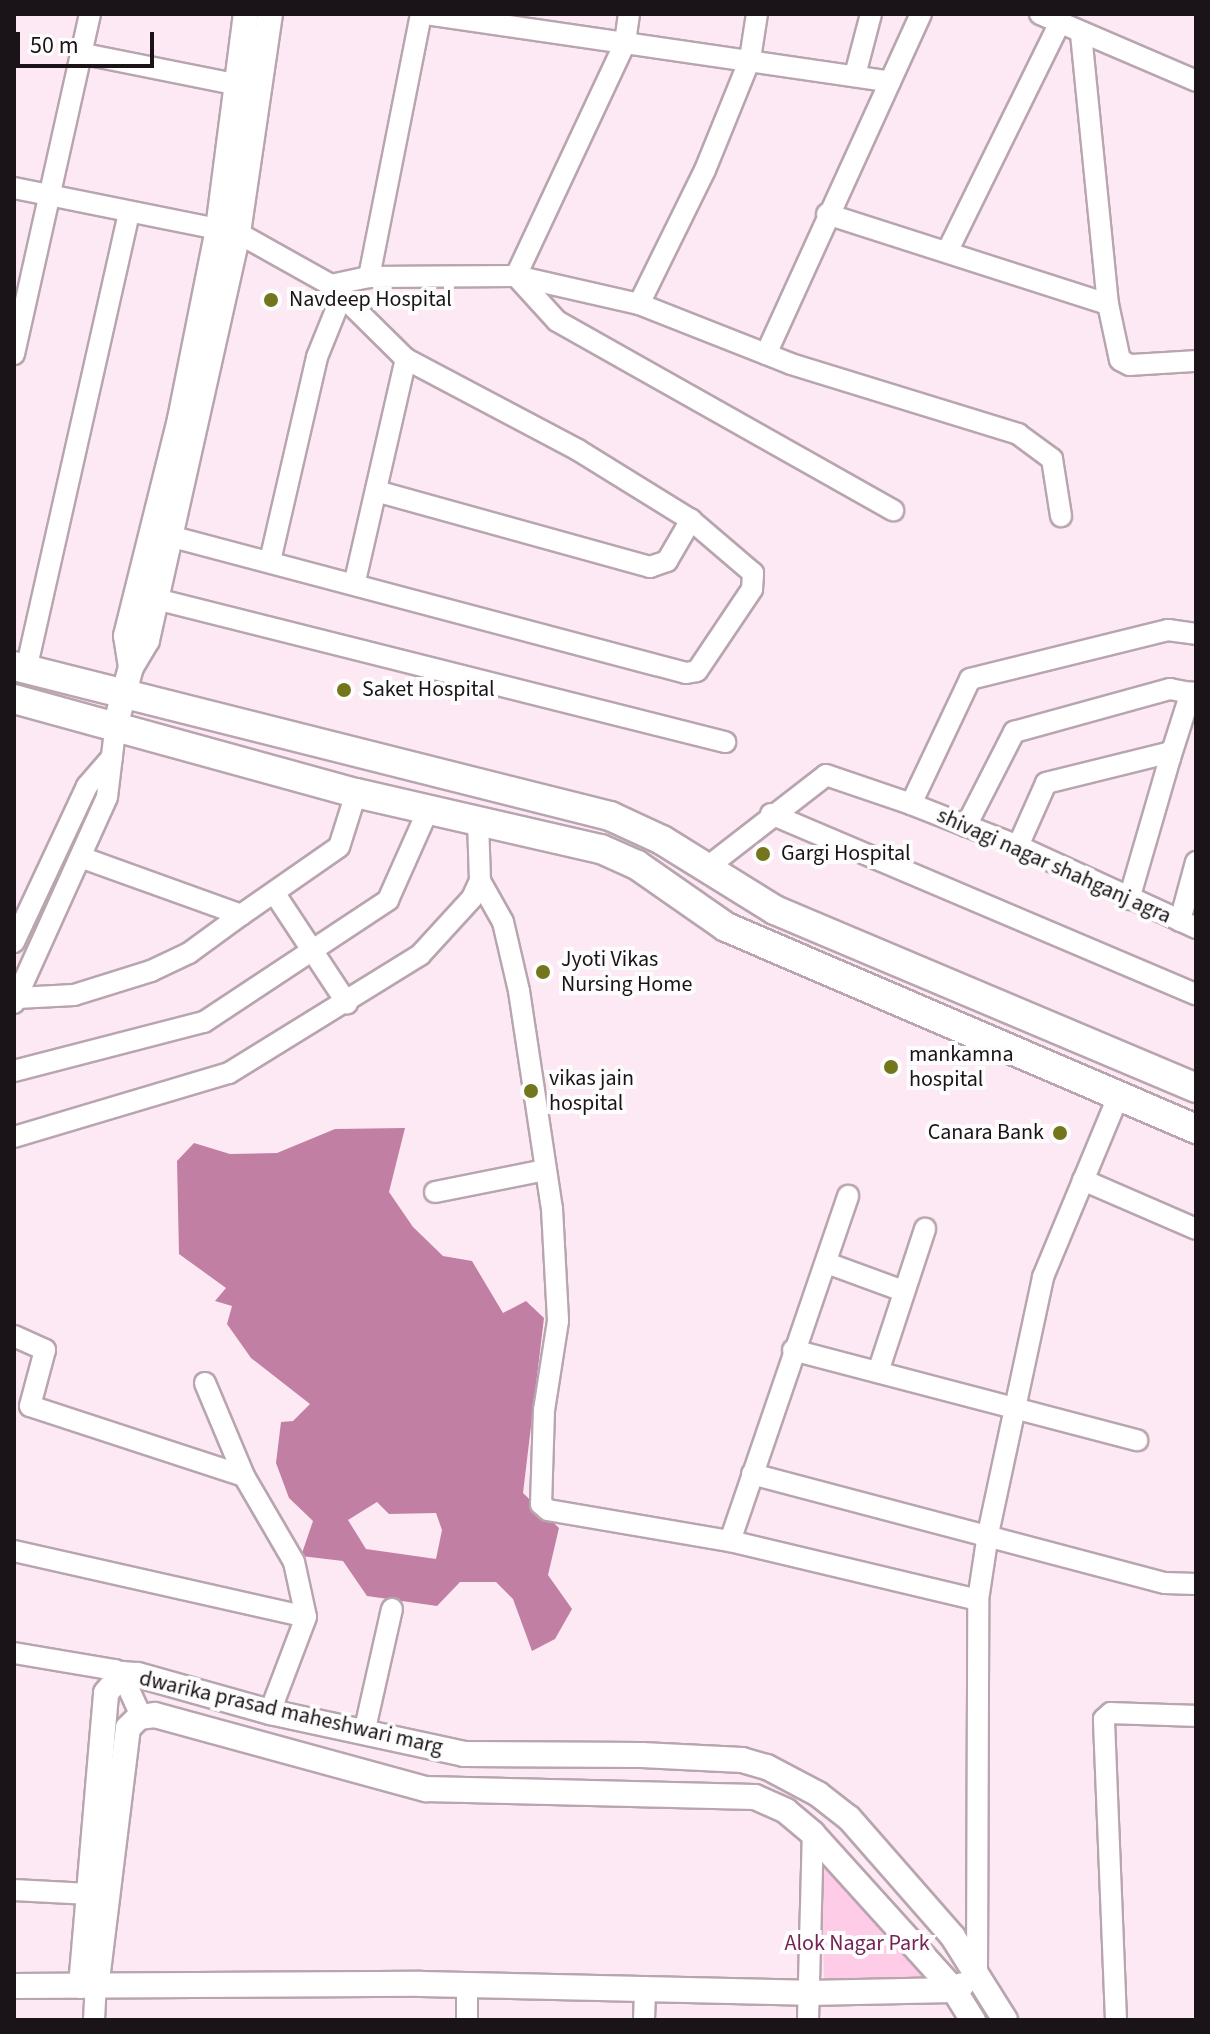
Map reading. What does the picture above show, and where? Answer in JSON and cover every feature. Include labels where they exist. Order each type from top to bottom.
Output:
[{"type":"main road","points":[[20,668],[128,680],[610,816],[662,840],[775,910],[1196,1088]]},
{"type":"main road","points":[[14,699],[116,723],[356,793],[601,849],[637,865],[726,927],[1196,1129]]},
{"type":"street","points":[[14,354],[84,54],[90,14]]},
{"type":"street","points":[[246,14],[249,87]]},
{"type":"street","points":[[15,1000],[83,858],[107,797],[116,723],[128,680],[147,640],[156,599],[162,534],[228,231],[249,87],[270,14]]},
{"type":"street","points":[[369,277],[424,14],[750,59],[890,82]]},
{"type":"street","points":[[516,276],[625,43],[629,14]]},
{"type":"street","points":[[639,304],[705,170],[750,59],[757,14]]},
{"type":"street","points":[[855,75],[871,14]]},
{"type":"street","points":[[766,354],[827,214],[921,14]]},
{"type":"street","points":[[1040,14],[1196,81]]},
{"type":"street","points":[[948,250],[1059,24]]},
{"type":"street","points":[[1081,34],[1108,304],[1124,364],[1196,361]]},
{"type":"street","points":[[84,54],[249,87]]},
{"type":"street","points":[[14,188],[228,231],[336,290],[406,359],[578,450],[691,520],[756,580],[693,673],[355,581],[162,534]]},
{"type":"street","points":[[20,668],[129,212]]},
{"type":"street","points":[[827,214],[948,250],[1108,304]]},
{"type":"street","points":[[516,276],[557,321],[893,510]]},
{"type":"street","points":[[336,290],[369,277],[516,276],[639,304],[766,354],[1018,434],[1052,459],[1061,516]]},
{"type":"street","points":[[270,561],[317,357],[336,290]]},
{"type":"street","points":[[355,581],[406,359]]},
{"type":"street","points":[[376,491],[650,567],[667,561],[691,520]]},
{"type":"street","points":[[128,680],[126,636],[162,534]]},
{"type":"street","points":[[156,599],[725,742]]},
{"type":"street","name":"shivagi nagar shahganj agra","points":[[911,804],[970,679],[1168,630],[1196,634]]},
{"type":"street","points":[[966,826],[1014,732],[1170,689],[1193,693],[1170,758],[1129,899]]},
{"type":"street","points":[[1018,846],[1050,781],[1163,754],[1170,758]]},
{"type":"street","points":[[14,942],[87,786],[112,757]]},
{"type":"street","name":"shivagi nagar shahganj agra","points":[[705,869],[815,780],[834,774],[1018,846],[1188,925]]},
{"type":"street","points":[[15,1000],[74,995],[151,971],[189,953],[343,843],[356,793]]},
{"type":"street","points":[[14,1071],[191,1028],[313,951],[388,900],[429,808]]},
{"type":"street","points":[[771,814],[1196,994]]},
{"type":"street","points":[[478,820],[480,881],[503,922],[519,991],[545,1170],[558,1321],[544,1410],[541,1504],[548,1510],[730,1541],[978,1600]]},
{"type":"street","points":[[83,858],[241,915]]},
{"type":"street","points":[[1188,925],[1196,862]]},
{"type":"street","points":[[14,1137],[215,1078],[347,1003],[420,955],[464,911],[480,881]]},
{"type":"street","points":[[275,894],[347,1003]]},
{"type":"street","points":[[14,1986],[467,1985],[807,1993],[954,1990],[977,1973],[978,1600],[988,1534],[1018,1408],[1034,1306],[1118,1097]]},
{"type":"street","points":[[435,1192],[545,1170]]},
{"type":"street","points":[[1083,1180],[1196,1229]]},
{"type":"street","points":[[730,1541],[848,1196]]},
{"type":"street","points":[[878,1372],[925,1229]]},
{"type":"street","points":[[827,1263],[903,1291]]},
{"type":"street","points":[[14,1336],[45,1350],[22,1412],[244,1476]]},
{"type":"street","points":[[793,1350],[1137,1440]]},
{"type":"street","points":[[205,1383],[244,1476],[294,1562],[306,1617],[270,1712]]},
{"type":"street","points":[[752,1474],[1165,1583],[1196,1584]]},
{"type":"street","points":[[14,1551],[306,1617]]},
{"type":"street","points":[[364,1733],[392,1609]]},
{"type":"street","points":[[15,1660],[122,1674],[141,1716]]},
{"type":"street","name":"dwarika prasad maheshwari marg","points":[[89,1986],[89,1894],[106,1693],[122,1674],[270,1712],[464,1754],[642,1755],[742,1760],[767,1767],[818,1794],[849,1818],[977,1973],[1005,2020]]},
{"type":"street","points":[[1116,2020],[1104,1719],[1111,1713],[1196,1716]]},
{"type":"street","name":"dwarika prasad maheshwari marg","points":[[89,1986],[128,1728],[141,1716],[155,1715],[426,1789],[737,1793],[786,1811],[813,1834],[954,1990],[970,2018]]},
{"type":"street","points":[[808,2020],[813,1834]]},
{"type":"street","points":[[14,1890],[89,1894]]},
{"type":"street","points":[[467,1985],[467,2020]]},
{"type":"street","points":[[89,1986],[94,2020]]},
{"type":"street","points":[[644,2020],[645,1987]]},
{"type":"green space","name":"Alok Nagar Park","points":[[820,1855],[940,1983],[824,1978]]},
{"type":"shaded area","points":[[405,1128],[389,1192],[413,1227],[443,1256],[472,1261],[503,1313],[526,1301],[544,1318],[523,1493],[559,1528],[548,1575],[572,1609],[555,1639],[532,1651],[513,1599],[496,1582],[460,1582],[437,1606],[367,1596],[343,1561],[301,1556],[313,1521],[289,1498],[276,1463],[281,1422],[293,1421],[310,1404],[251,1358],[227,1324],[232,1306],[215,1301],[226,1288],[179,1254],[177,1161],[194,1143],[230,1154],[277,1153],[335,1129]],"holes":[[[377,1502],[389,1514],[436,1513],[442,1530],[436,1559],[366,1549],[348,1520]]]},
{"type":"place","name":"Navdeep Hospital","points":[[271,300]]},
{"type":"place","name":"Saket Hospital","points":[[344,690]]},
{"type":"place","name":"Gargi Hospital","points":[[763,854]]},
{"type":"place","name":"Jyoti Vikas Nursing Home","points":[[543,972]]},
{"type":"place","name":"mankamna hospital","points":[[891,1067]]},
{"type":"place","name":"vikas jain hospital","points":[[531,1091]]},
{"type":"place","name":"Canara Bank","points":[[1060,1133]]}]
